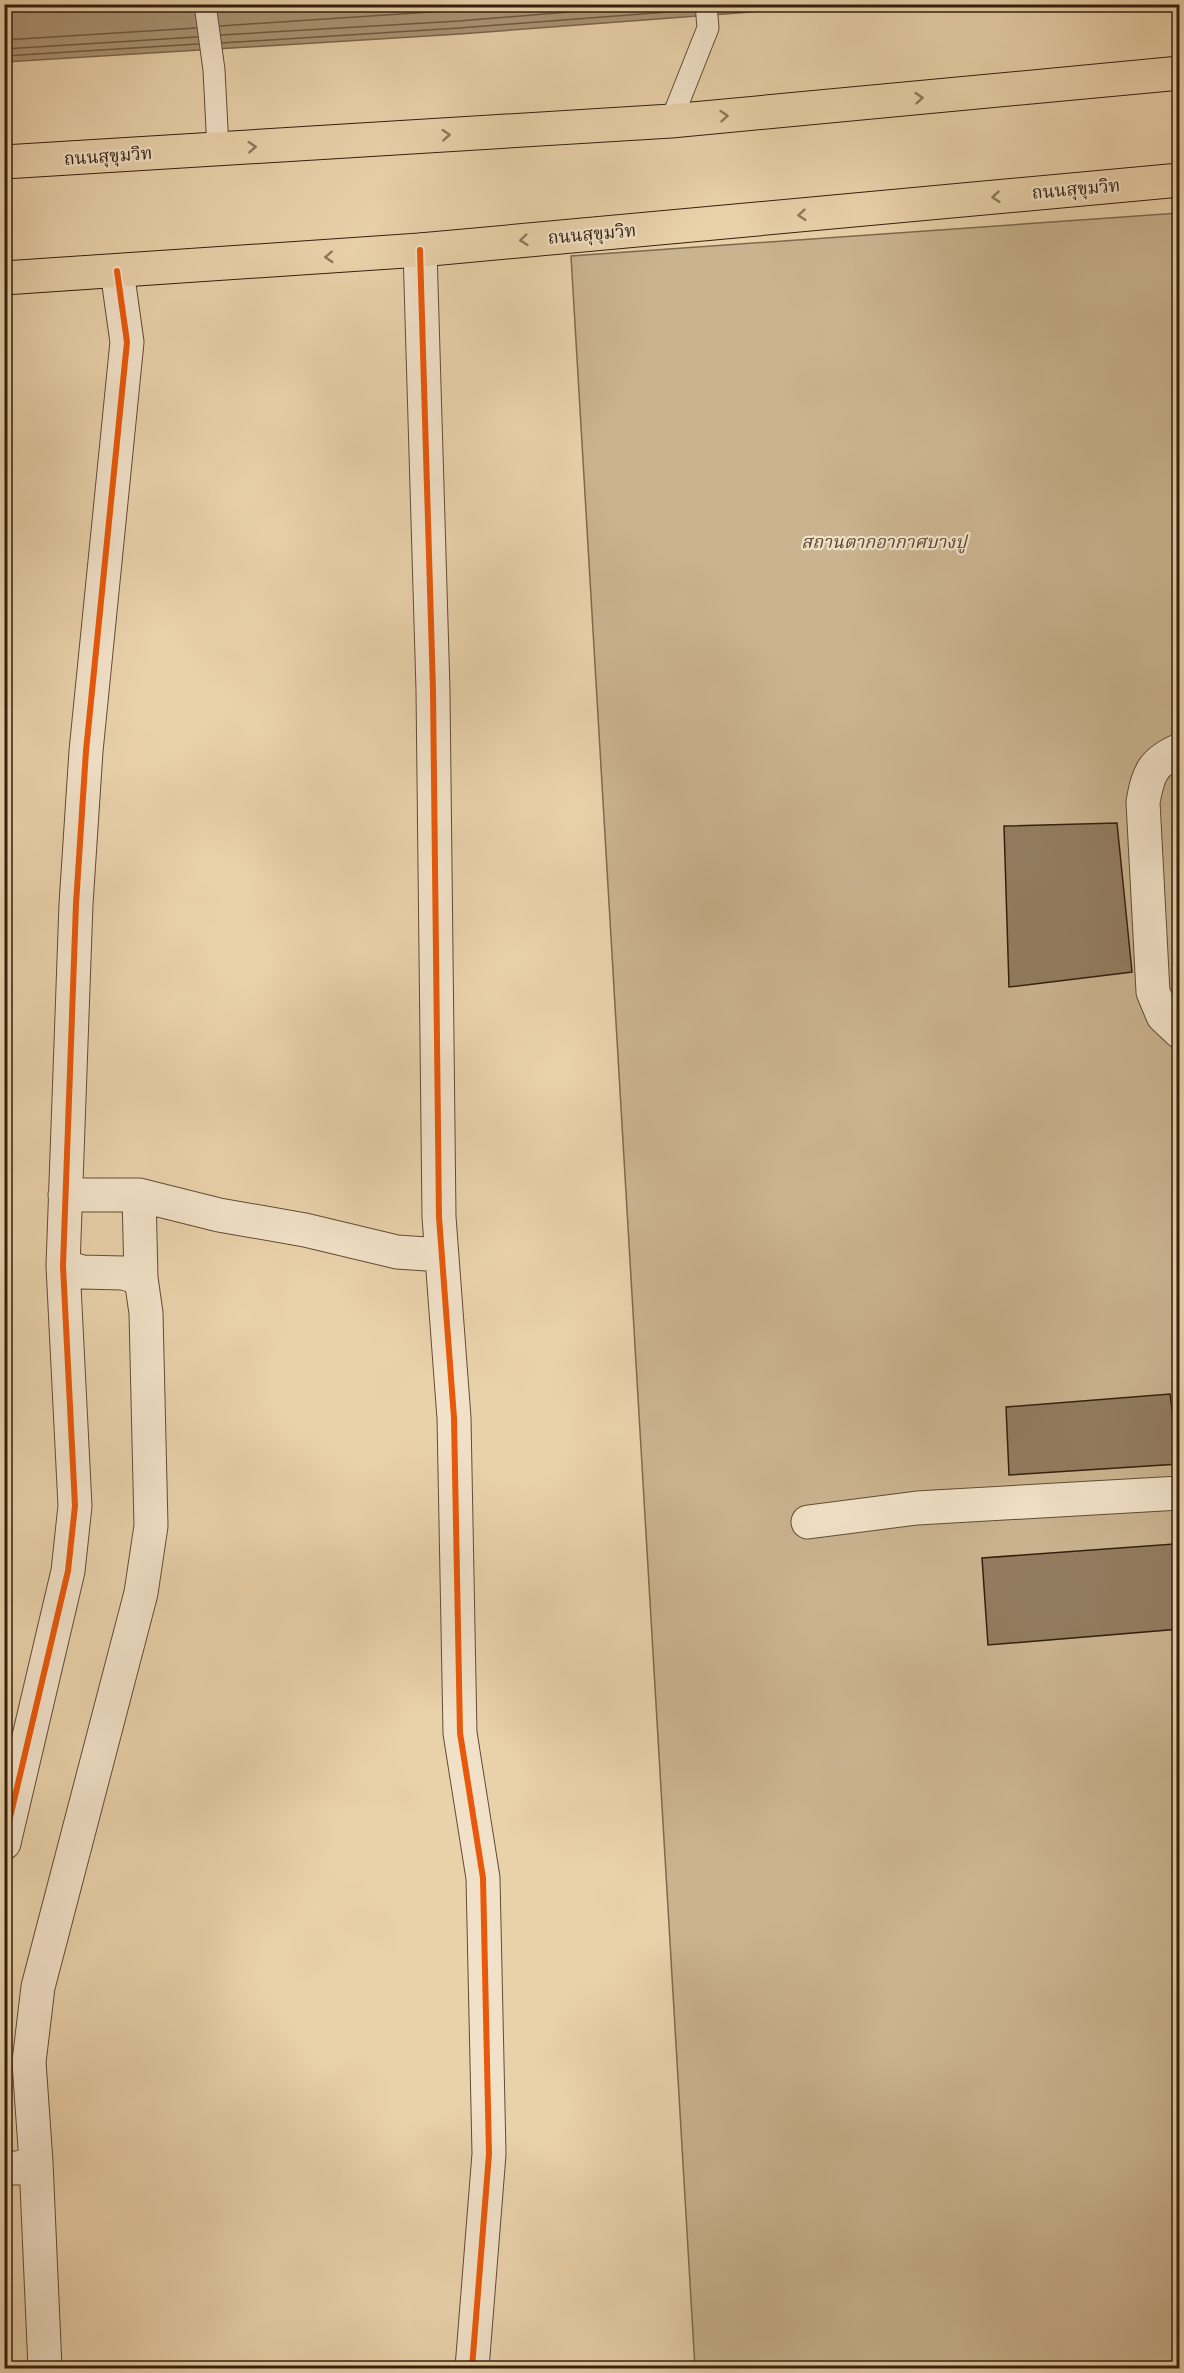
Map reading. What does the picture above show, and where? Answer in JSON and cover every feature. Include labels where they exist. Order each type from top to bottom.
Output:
[{"type":"highway","name":"ถนนสุขุมวิท","points":[[4,162],[671,121],[1179,73]]},
{"type":"highway","name":"ถนนสุขุมวิท","points":[[4,278],[420,250],[1179,180]]},
{"type":"street","points":[[420,250],[433,690],[439,1218],[454,1419],[460,1733],[483,1878],[489,2154],[472,2368]]},
{"type":"street","points":[[4,1843],[68,1571],[75,1506],[72,1269],[65,1195],[76,904],[85,774],[127,342],[117,271]]},
{"type":"street","points":[[1179,750],[1164,757],[1147,776],[1143,802],[1153,992],[1162,1016],[1179,1032]]},
{"type":"street","points":[[65,1195],[139,1195],[219,1215],[305,1230],[397,1252],[442,1255]]},
{"type":"street","points":[[45,2368],[20,2166],[38,1987],[141,1593],[151,1526],[146,1313],[132,1275],[139,1195]]},
{"type":"street","points":[[72,1269],[132,1275]]},
{"type":"street","points":[[808,1522],[917,1508],[1179,1492]]},
{"type":"lane","points":[[205,4],[213,70],[218,149]]},
{"type":"lane","points":[[671,121],[708,28],[706,4]]},
{"type":"green space","name":"สถานตากอากาศบางปู","points":[[1179,213],[1179,2368],[695,2368],[571,256]]},
{"type":"water","points":[[5,5],[843,5],[460,34],[5,62]]},
{"type":"building","points":[[1117,823],[1132,972],[1009,987],[1004,826]]},
{"type":"building","points":[[1170,1394],[1179,1464],[1009,1475],[1006,1407]]},
{"type":"building","points":[[1174,1544],[1180,1600],[1180,1629],[988,1645],[982,1558]]},
{"type":"cycle path","points":[[420,250],[433,690],[439,1217],[454,1418],[460,1733],[483,1878],[489,2154],[472,2368]]},
{"type":"cycle path","points":[[4,1843],[68,1571],[75,1506],[63,1266],[76,904],[86,751],[127,342],[117,271]]}]
